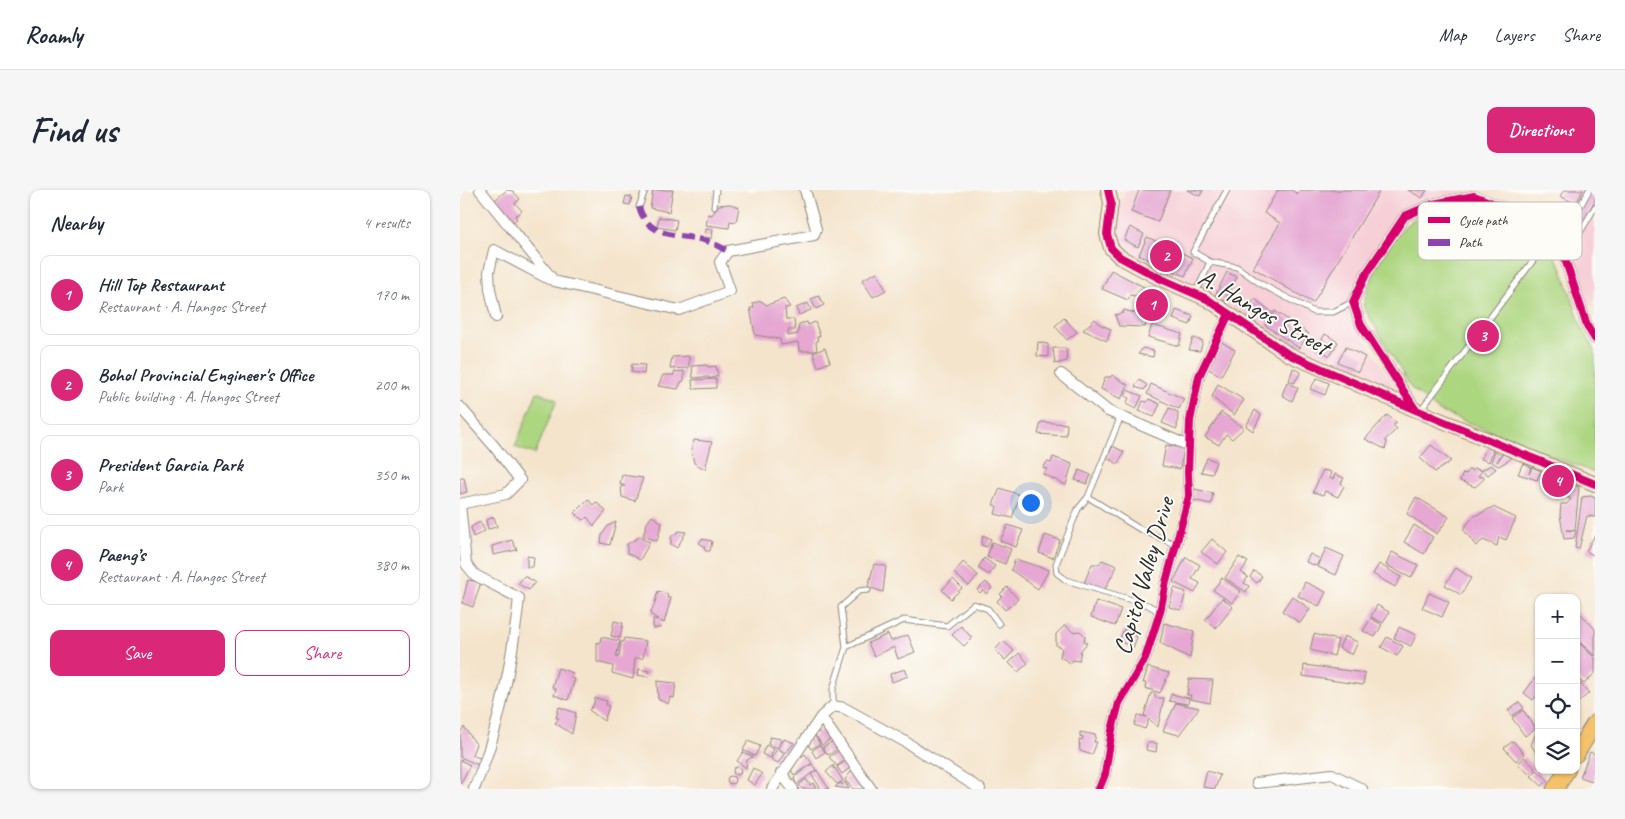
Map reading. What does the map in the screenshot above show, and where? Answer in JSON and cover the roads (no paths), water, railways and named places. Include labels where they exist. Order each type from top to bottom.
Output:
[{"type":"main road","points":[[1585,748],[1595,723]]},
{"type":"main road","points":[[1555,789],[1564,774]]},
{"type":"street","points":[[480,190],[554,281]]},
{"type":"street","points":[[496,317],[489,272],[494,250],[554,281],[679,310],[730,291],[720,262],[728,251],[814,235],[816,229],[805,190]]},
{"type":"street","name":"A. Hangos Street","points":[[1108,190],[1111,203],[1107,234],[1111,248],[1120,257],[1196,293],[1288,354],[1418,411],[1595,484]]},
{"type":"street","points":[[1443,202],[1474,196],[1490,202]]},
{"type":"street","points":[[1418,210],[1405,216],[1366,274],[1353,302],[1361,325],[1418,411]]},
{"type":"street","points":[[1565,260],[1587,326],[1595,338]]},
{"type":"street","name":"Capitol Valley Drive","points":[[1099,789],[1105,774],[1112,730],[1119,703],[1145,659],[1160,612],[1189,496],[1190,421],[1199,376],[1229,314]]},
{"type":"street","points":[[1061,374],[1108,411],[1189,446]]},
{"type":"street","points":[[460,408],[494,446],[520,480],[506,494],[460,504],[466,564],[475,575],[519,598],[514,647],[487,759],[474,789]]},
{"type":"street","points":[[772,789],[821,717],[833,706],[844,708],[904,741],[980,789]]},
{"type":"street","points":[[821,717],[870,789]]},
{"type":"street","points":[[781,774],[793,789]]},
{"type":"street","points":[[1257,783],[1332,774],[1362,789]]},
{"type":"lane","points":[[638,207],[645,190]]},
{"type":"lane","points":[[714,208],[716,190]]},
{"type":"lane","points":[[1227,190],[1193,252],[1210,262],[1237,267],[1261,284],[1314,312],[1333,312],[1353,302]]},
{"type":"lane","points":[[1582,202],[1589,190]]},
{"type":"lane","points":[[1582,230],[1595,207]]},
{"type":"lane","points":[[1418,411],[1533,260]]},
{"type":"lane","points":[[1196,293],[1210,262]]},
{"type":"lane","points":[[1121,416],[1088,497],[1082,502],[1056,564],[1057,573],[1075,583],[1148,605],[1160,612]]},
{"type":"lane","points":[[1088,497],[1138,528],[1176,545]]},
{"type":"lane","points":[[833,706],[833,690],[846,647],[840,607],[859,591],[868,590]]},
{"type":"lane","points":[[846,647],[904,620],[947,626],[974,604],[988,609],[999,624]]},
{"type":"place","name":"Bohol Provincial Engineer's Office","points":[[1166,256]]},
{"type":"place","name":"Hill Top Restaurant","points":[[1152,305]]},
{"type":"place","name":"President Garcia Park","points":[[1483,336]]},
{"type":"place","name":"Paeng’s","points":[[1558,481]]}]
